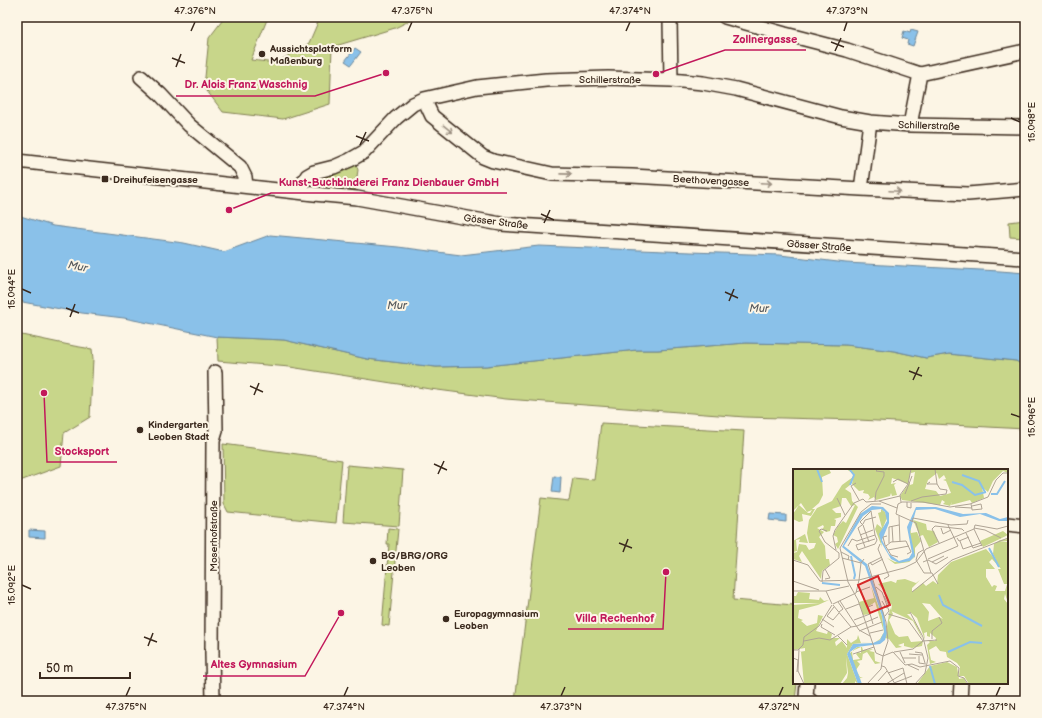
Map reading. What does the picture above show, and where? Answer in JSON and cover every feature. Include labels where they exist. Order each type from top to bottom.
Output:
[{"type":"street","points":[[725,17],[847,50],[920,74],[1025,51]]},
{"type":"street","points":[[671,80],[673,18]]},
{"type":"street","points":[[910,125],[920,74]]},
{"type":"street","points":[[141,78],[160,94],[189,125],[240,167],[245,177],[246,186]]},
{"type":"street","name":"Schillerstraße","points":[[301,192],[307,176],[314,172],[334,167],[364,152],[396,118],[413,104],[424,99],[477,87],[546,80],[608,78],[671,80],[704,83],[736,89],[870,122],[910,125],[1025,128]]},
{"type":"street","name":"Beethovengasse","points":[[424,99],[432,116],[483,156],[492,161],[552,174],[632,176],[968,194],[1025,189]]},
{"type":"street","points":[[861,189],[870,122]]},
{"type":"street","name":"Gösser Straße","points":[[17,161],[357,198],[502,224],[1025,258]]},
{"type":"street","name":"Moserhofstraße","points":[[213,701],[214,441],[216,431],[215,372]]},
{"type":"street","points":[[1008,524],[1025,526]]},
{"type":"street","points":[[807,684],[806,697],[811,701]]},
{"type":"street","points":[[960,701],[961,684]]},
{"type":"green space","points":[[225,17],[268,17],[251,60],[276,63],[309,43],[318,22],[324,17],[417,17],[395,28],[332,47],[330,104],[283,119],[223,112],[204,87],[209,38]]},
{"type":"green space","points":[[356,164],[358,170],[355,190],[331,188],[323,186],[319,183],[321,178],[329,173]]},
{"type":"green space","points":[[1025,220],[1025,238],[1010,237],[1009,222]]},
{"type":"green space","points":[[17,334],[92,349],[93,359],[90,417],[64,433],[61,466],[17,482]]},
{"type":"green space","points":[[217,337],[284,340],[367,359],[436,367],[486,366],[637,350],[658,350],[746,343],[846,345],[894,351],[926,358],[949,354],[1016,361],[1025,366],[1025,429],[859,420],[745,417],[506,399],[430,389],[290,367],[218,361]]},
{"type":"green space","points":[[601,423],[744,431],[733,600],[793,605],[793,684],[797,684],[795,701],[515,701],[541,498],[569,501],[573,478],[594,480]]},
{"type":"green space","points":[[223,444],[342,460],[336,523],[228,512],[224,504]]},
{"type":"green space","points":[[347,465],[403,470],[399,526],[343,522]]},
{"type":"green space","points":[[388,528],[398,529],[389,626],[382,625],[389,544],[387,544]]},
{"type":"water","points":[[911,30],[918,32],[913,46],[907,44],[908,40],[902,38],[904,31],[910,33]]},
{"type":"water","points":[[355,48],[361,52],[351,65],[345,61]]},
{"type":"water","name":"Mur","points":[[17,215],[53,226],[184,243],[224,252],[270,235],[398,247],[461,255],[539,246],[780,255],[846,263],[1025,273],[1025,366],[1016,361],[949,354],[926,358],[894,351],[846,345],[746,343],[658,350],[637,350],[486,366],[436,367],[367,359],[284,340],[217,337],[124,318],[82,313],[17,301]]},
{"type":"water","points":[[554,476],[561,477],[560,493],[552,492]]},
{"type":"water","points":[[770,514],[786,515],[786,522],[769,520]]},
{"type":"water","points":[[29,530],[45,531],[45,538],[29,537]]},
{"type":"place","name":"Aussichtsplatform Maßenburg","points":[[262,54]]},
{"type":"place","name":"Dr. Alois Franz Waschnig","points":[[386,73]]},
{"type":"place","name":"Zollnergasse","points":[[656,74]]},
{"type":"place","name":"Dreihufeisengasse","points":[[105,179]]},
{"type":"place","name":"Kunst-Buchbinderei Franz Dienbauer GmbH","points":[[229,210]]},
{"type":"place","name":"Stocksport","points":[[44,393]]},
{"type":"place","name":"Kindergarten Leoben Stadt","points":[[140,430]]},
{"type":"place","name":"BG/BRG/ORG Leoben","points":[[373,561]]},
{"type":"place","name":"Villa Rechenhof","points":[[666,572]]},
{"type":"place","name":"Altes Gymnasium","points":[[341,613]]},
{"type":"place","name":"Europagymnasium Leoben","points":[[446,619]]}]
